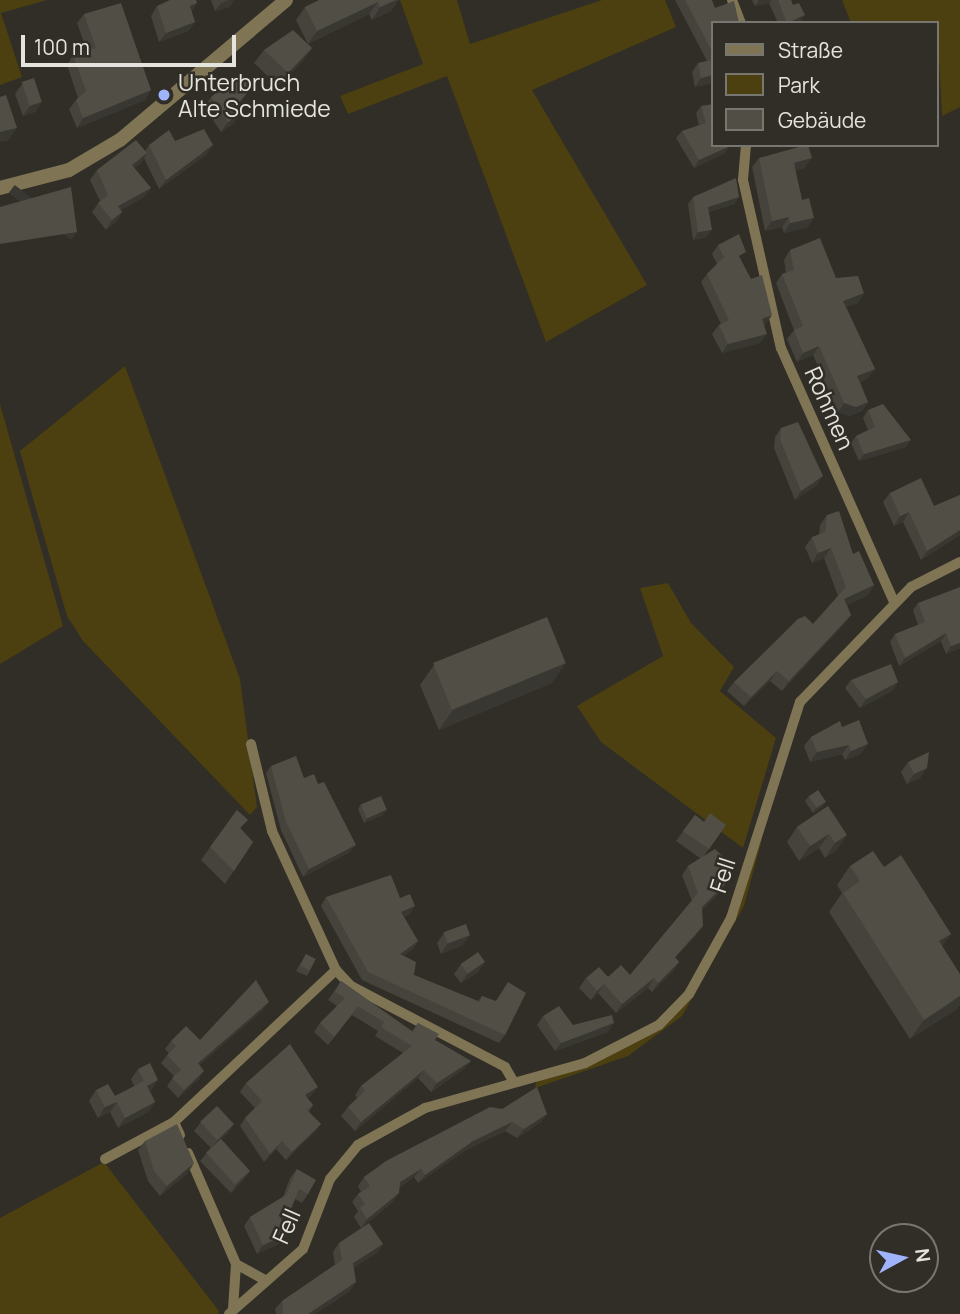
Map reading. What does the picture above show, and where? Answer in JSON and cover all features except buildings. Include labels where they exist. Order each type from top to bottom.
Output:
[{"type":"street","points":[[0,188],[69,170],[120,140],[286,0]]},
{"type":"street","points":[[732,0],[740,21]]},
{"type":"street","name":"Rohmen","points":[[746,147],[743,180],[781,348],[894,603]]},
{"type":"street","points":[[894,603],[960,562]]},
{"type":"street","name":"Fell","points":[[231,1311],[303,1249],[330,1179],[358,1145],[425,1108],[513,1081],[585,1063],[659,1025],[689,995],[731,918],[800,702],[894,603]]},
{"type":"street","points":[[251,744],[272,831],[336,970],[351,986],[505,1068],[513,1081]]},
{"type":"street","points":[[105,1159],[174,1122],[336,970]]},
{"type":"street","name":"Fell","points":[[174,1122],[236,1264],[231,1311]]},
{"type":"street","points":[[236,1264],[267,1281]]},
{"type":"green space","points":[[0,0],[47,0],[1,13],[22,77],[0,85]]},
{"type":"green space","points":[[400,0],[457,0],[470,44],[602,0],[665,0],[676,27],[532,90],[647,285],[546,342],[447,76],[348,114],[340,96],[423,64]]},
{"type":"green space","points":[[842,0],[960,0],[960,107],[942,116],[939,21],[850,21]]},
{"type":"green space","points":[[125,366],[240,679],[257,807],[250,815],[83,641],[67,616],[32,495],[20,451]]},
{"type":"green space","points":[[0,404],[63,626],[0,664]]},
{"type":"green space","points":[[668,583],[691,623],[734,667],[720,691],[776,738],[743,848],[601,742],[577,706],[663,656],[640,588]]},
{"type":"green space","points":[[763,836],[744,906],[682,1016],[628,1056],[535,1088],[537,1080],[593,1061],[676,1010],[741,894]]},
{"type":"green space","points":[[104,1162],[219,1311],[218,1314],[0,1314],[0,1218]]},
{"type":"place","name":"Unterbruch Alte Schmiede","points":[[164,95]]}]
